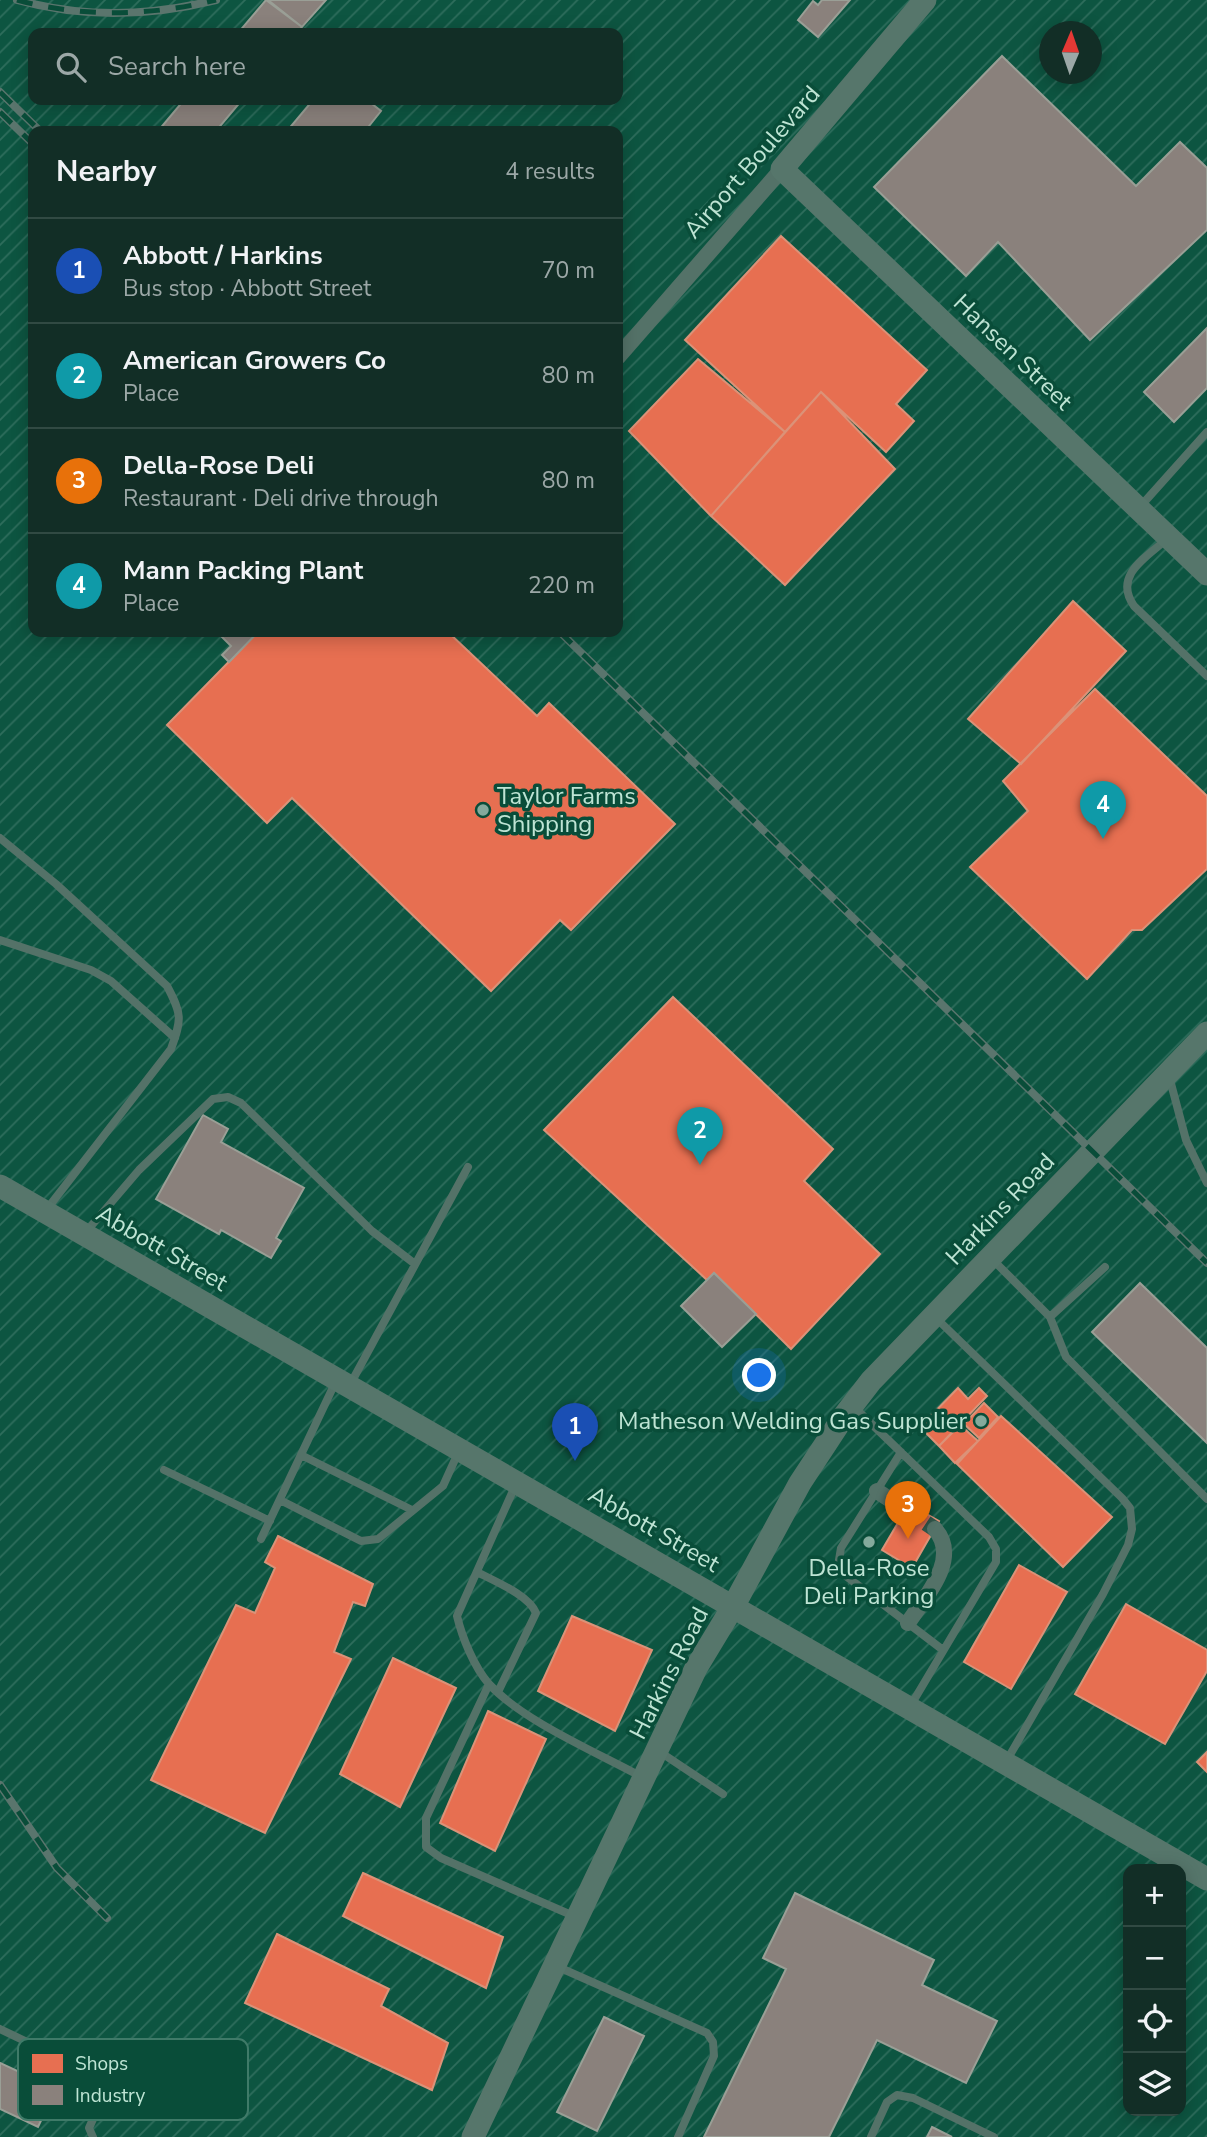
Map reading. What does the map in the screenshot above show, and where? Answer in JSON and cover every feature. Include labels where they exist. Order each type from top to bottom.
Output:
[{"type":"street","name":"Airport Boulevard","points":[[623,351],[925,0]]},
{"type":"street","name":"Hansen Street","points":[[782,169],[1207,574]]},
{"type":"street","name":"Harkins Road","points":[[473,2137],[696,1668],[734,1605],[800,1483],[871,1381],[1207,1033]]},
{"type":"street","name":"Abbott Street","points":[[0,1186],[734,1605],[1207,1879]]},
{"type":"street","points":[[877,1491],[906,1510]]},
{"type":"street","points":[[908,1623],[935,1581],[944,1560],[942,1537],[934,1529]]},
{"type":"lane","points":[[1139,508],[1207,432]]},
{"type":"lane","points":[[1169,537],[1133,571],[1126,583],[1127,596],[1134,606],[1207,676]]},
{"type":"lane","points":[[0,838],[167,986],[179,1008],[178,1029],[171,1049],[45,1211]]},
{"type":"lane","points":[[0,940],[91,970],[111,981],[175,1038]]},
{"type":"lane","points":[[1168,1073],[1186,1140],[1207,1183]]},
{"type":"lane","points":[[85,1234],[157,1152],[213,1099],[228,1097],[241,1102],[372,1231],[415,1264]]},
{"type":"lane","points":[[261,1539],[302,1455],[415,1264],[468,1167]]},
{"type":"lane","points":[[990,1257],[1050,1317],[1066,1357],[1207,1499]]},
{"type":"lane","points":[[1050,1317],[1105,1267]]},
{"type":"lane","points":[[934,1315],[1130,1508],[1132,1528],[1128,1545],[1103,1594],[1005,1763]]},
{"type":"lane","points":[[852,1406],[989,1537],[996,1549],[996,1562],[910,1707]]},
{"type":"lane","points":[[280,1500],[361,1541],[378,1539],[443,1486],[460,1449]]},
{"type":"lane","points":[[901,1452],[841,1548],[839,1560],[842,1573],[943,1650]]},
{"type":"lane","points":[[302,1455],[412,1510]]},
{"type":"lane","points":[[164,1471],[270,1521]]},
{"type":"lane","points":[[518,1482],[457,1616],[461,1636],[489,1684],[498,1692],[531,1717],[645,1779]]},
{"type":"lane","points":[[477,1572],[514,1591],[534,1607],[536,1613],[498,1692]]},
{"type":"lane","points":[[489,1684],[426,1818],[426,1847],[440,1858],[579,1918]]},
{"type":"lane","points":[[658,1751],[723,1794]]},
{"type":"lane","points":[[556,1966],[707,2033],[713,2042],[714,2056],[678,2137]]},
{"type":"lane","points":[[0,2029],[21,2039]]},
{"type":"lane","points":[[871,2137],[887,2102],[897,2095],[913,2098],[994,2137]]},
{"type":"lane","points":[[93,2120],[89,2129],[93,2137]]},
{"type":"shaded area","points":[[0,0],[1207,0],[1207,2137],[0,2137]]},
{"type":"building: Shops","points":[[781,236],[927,370],[896,404],[914,421],[886,452],[821,392],[785,432],[685,340]]},
{"type":"building: Shops","points":[[698,359],[785,432],[711,516],[629,431]]},
{"type":"building: Shops","points":[[821,392],[895,469],[785,585],[711,516]]},
{"type":"building: Shops","points":[[1073,601],[1126,651],[1021,764],[968,719]]},
{"type":"building: Shops","name":"Taylor Farms Shipping","points":[[253,637],[453,637],[537,716],[549,703],[675,824],[571,930],[560,920],[491,991],[292,798],[267,823],[167,725]]},
{"type":"building: Shops","points":[[1095,689],[1207,796],[1207,869],[1142,930],[1132,930],[1087,979],[970,867],[1028,811],[1003,781]]},
{"type":"building: Shops","points":[[673,997],[833,1149],[804,1181],[880,1254],[791,1349],[714,1273],[707,1280],[544,1130]]},
{"type":"building: Shops","points":[[958,1388],[968,1399],[979,1388],[987,1396],[939,1446],[920,1427]]},
{"type":"building: Shops","name":"Matheson Welding Gas Supplier","points":[[984,1403],[998,1417],[979,1438],[964,1424]]},
{"type":"building: Shops","points":[[1001,1416],[1112,1517],[1063,1567],[957,1464]]},
{"type":"building: Shops","points":[[960,1425],[978,1441],[955,1463],[939,1446]]},
{"type":"building: Shops","points":[[909,1504],[939,1521],[912,1568],[882,1550]]},
{"type":"building: Shops","points":[[278,1536],[373,1584],[365,1606],[353,1602],[334,1652],[351,1659],[265,1833],[151,1780],[236,1605],[255,1613],[275,1568],[265,1562]]},
{"type":"building: Shops","points":[[1019,1565],[1067,1592],[1011,1689],[964,1662]]},
{"type":"building: Shops","points":[[1126,1604],[1207,1650],[1207,1671],[1165,1744],[1075,1694]]},
{"type":"building: Shops","points":[[572,1616],[652,1650],[615,1731],[538,1691]]},
{"type":"building: Shops","points":[[393,1658],[456,1688],[400,1807],[340,1774]]},
{"type":"building: Shops","points":[[488,1711],[546,1739],[495,1851],[440,1823]]},
{"type":"building: Shops","points":[[1207,1752],[1207,1772],[1197,1762]]},
{"type":"building: Shops","points":[[363,1873],[503,1937],[486,1988],[343,1916]]},
{"type":"building: Shops","points":[[277,1934],[389,1989],[381,2006],[448,2043],[432,2090],[245,2003]]},
{"type":"building: Industry","points":[[266,0],[302,27],[301,28],[242,28]]},
{"type":"building: Industry","points":[[268,0],[326,0],[302,27]]},
{"type":"building: Industry","points":[[822,0],[850,0],[818,37],[798,20],[813,1],[818,5]]},
{"type":"building: Industry","points":[[1002,56],[1136,186],[1180,142],[1207,168],[1207,230],[1090,340],[998,242],[966,276],[874,187]]},
{"type":"building: Industry","points":[[180,105],[238,105],[220,126],[162,126]]},
{"type":"building: Industry","points":[[309,105],[373,105],[381,111],[369,126],[291,126]]},
{"type":"building: Industry","points":[[1207,328],[1207,388],[1174,422],[1144,392]]},
{"type":"building: Industry","points":[[222,637],[253,637],[229,662],[222,655],[231,646]]},
{"type":"building: Industry","points":[[203,1115],[228,1129],[221,1142],[304,1188],[276,1238],[281,1241],[271,1258],[221,1230],[219,1234],[156,1199]]},
{"type":"building: Industry","points":[[714,1273],[756,1314],[722,1347],[681,1306]]},
{"type":"building: Industry","points":[[1140,1283],[1207,1348],[1207,1443],[1092,1332]]},
{"type":"building: Industry","points":[[795,1893],[934,1960],[922,1985],[997,2021],[966,2083],[877,2040],[829,2137],[704,2137],[786,1969],[763,1958]]},
{"type":"building: Industry","points":[[604,2017],[644,2036],[597,2131],[557,2112]]},
{"type":"building: Industry","points":[[0,2063],[18,2071],[18,2118],[0,2109]]},
{"type":"building: Industry","points":[[23,2120],[41,2120],[38,2127]]},
{"type":"building: Industry","points":[[932,2127],[952,2137],[927,2137]]},
{"type":"tunnel","points":[[906,1510],[935,1529]]},
{"type":"railway","points":[[17,0],[66,10],[116,13],[167,9],[216,0]]},
{"type":"railway","points":[[0,92],[35,126]]},
{"type":"railway","points":[[0,112],[28,139]]},
{"type":"railway","points":[[565,637],[1207,1263]]},
{"type":"railway","points":[[0,1785],[57,1868],[107,1918]]},
{"type":"place","name":"Taylor Farms Shipping","points":[[483,810]]},
{"type":"place","name":"Mann Packing Plant","points":[[1103,839]]},
{"type":"place","name":"American Growers Co","points":[[700,1165]]},
{"type":"place","name":"Matheson Welding Gas Supplier","points":[[981,1421]]},
{"type":"place","name":"Abbott / Harkins","points":[[575,1461]]},
{"type":"place","name":"Della-Rose Deli","points":[[908,1539]]},
{"type":"place","name":"Della-Rose Deli Parking","points":[[869,1542]]}]
